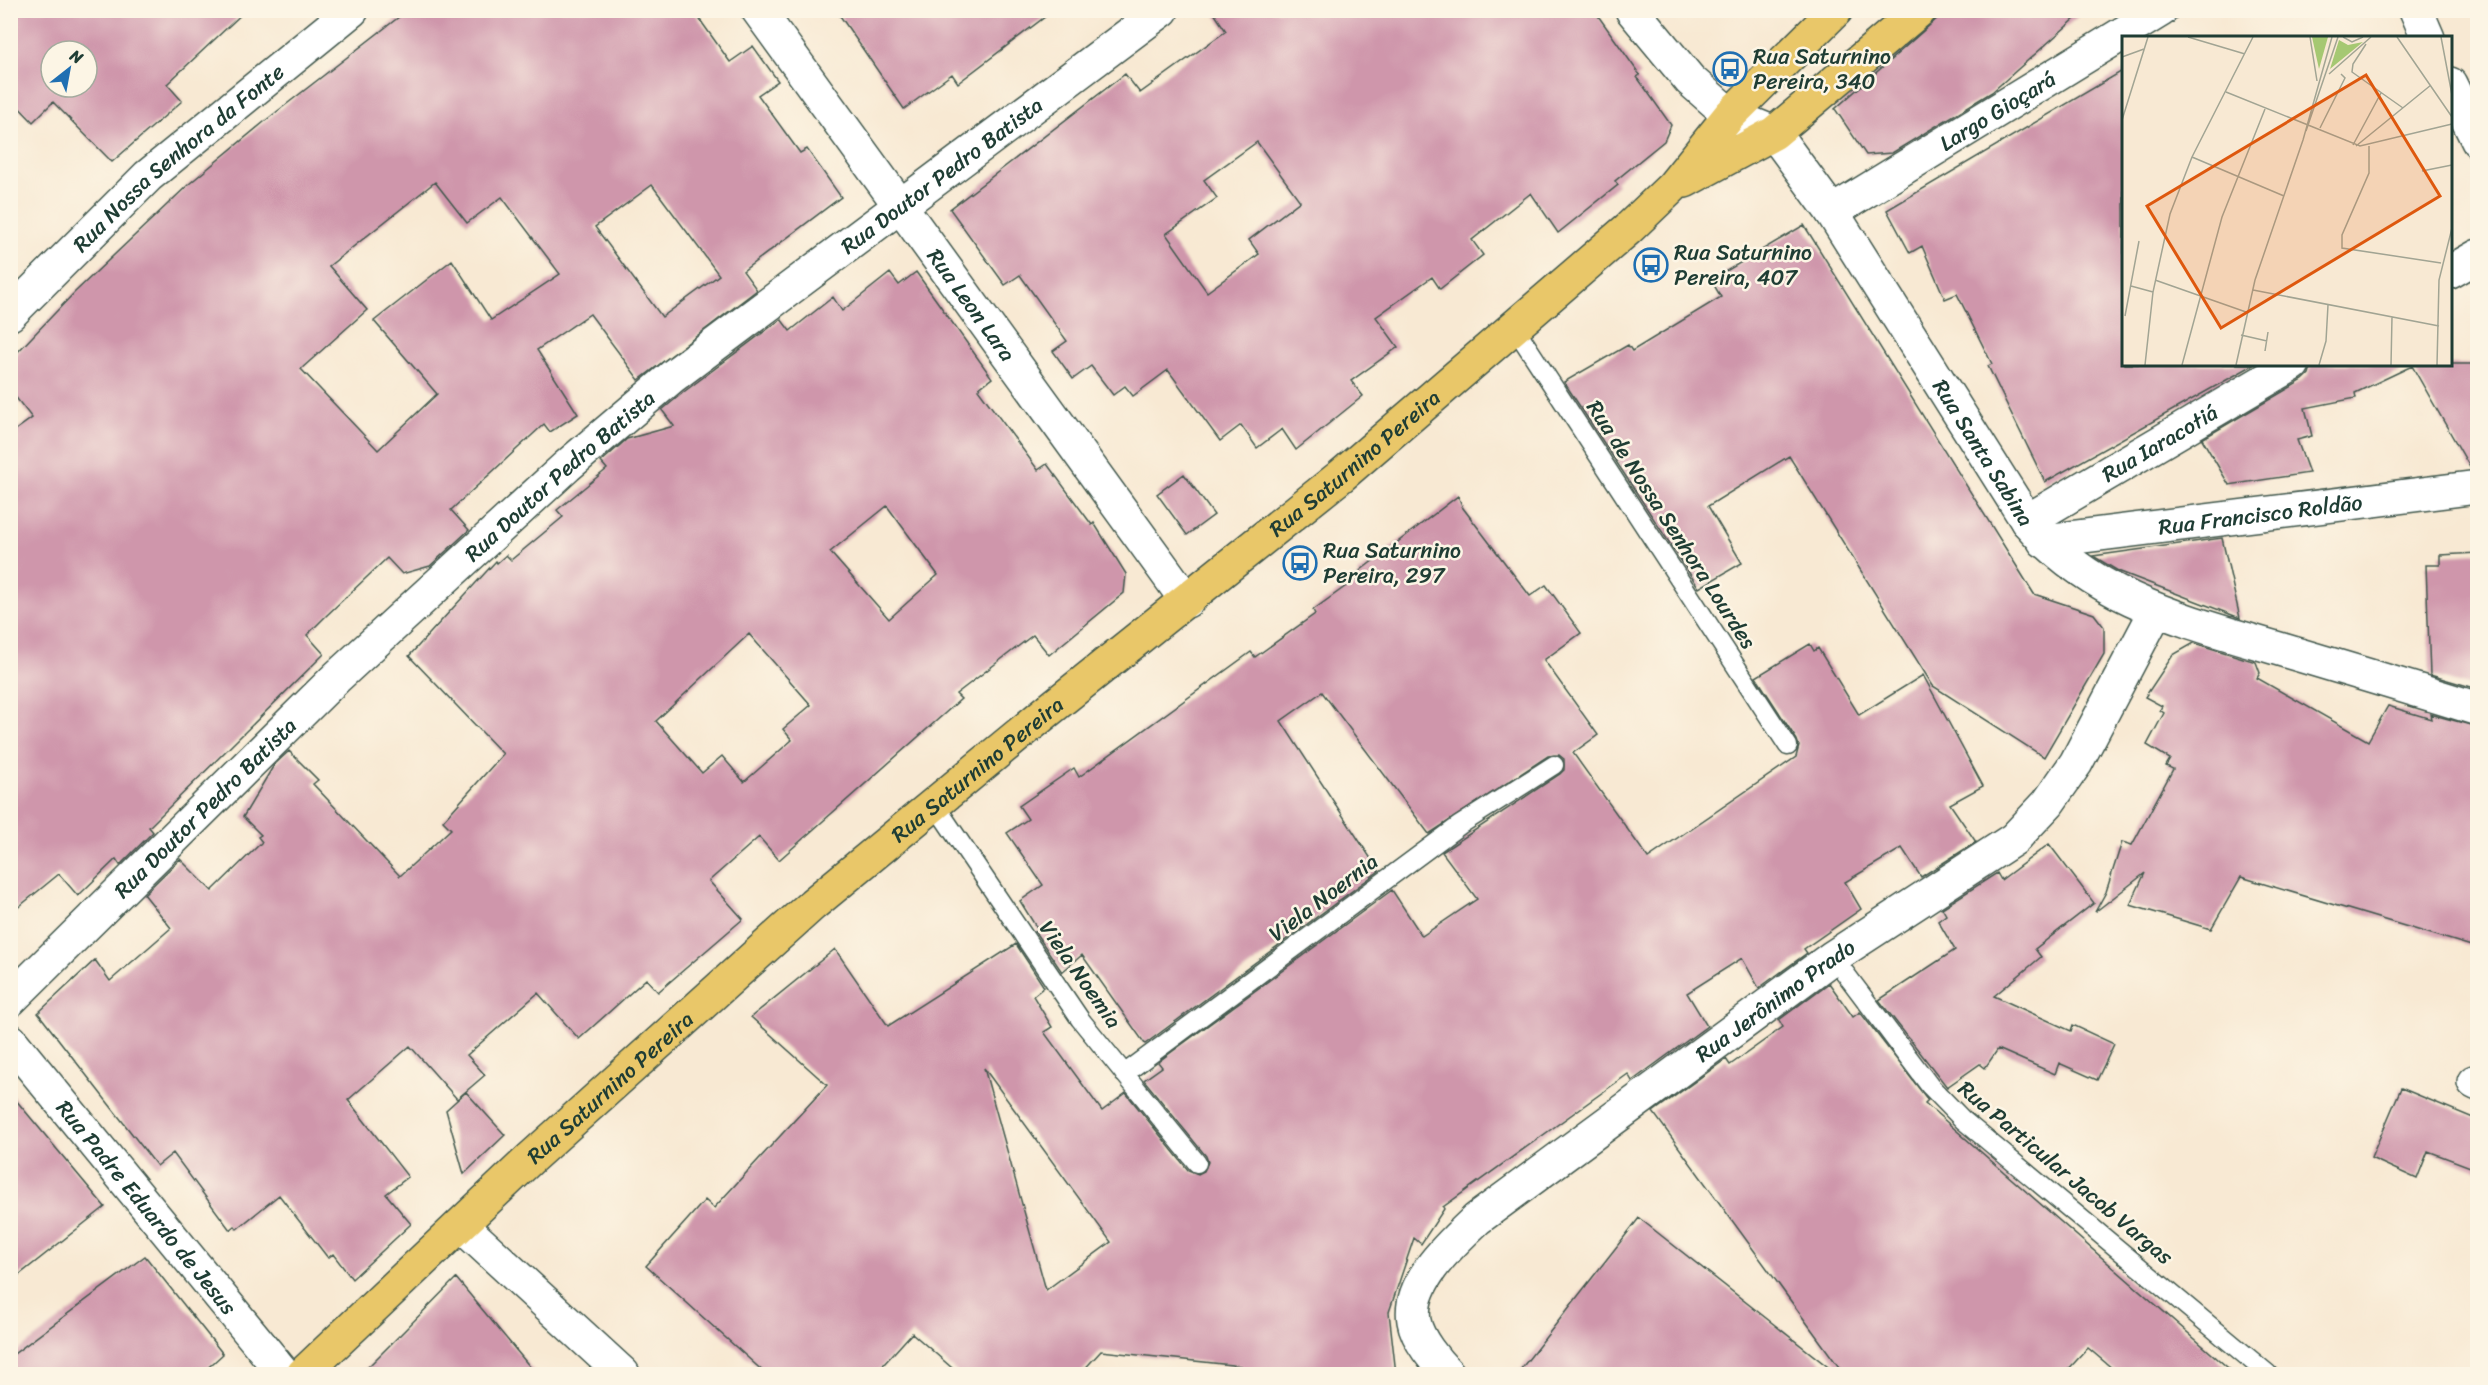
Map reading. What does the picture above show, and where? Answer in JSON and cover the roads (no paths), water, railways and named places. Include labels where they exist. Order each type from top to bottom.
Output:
[{"type":"main road","name":"Rua Saturnino Pereira","points":[[303,1374],[531,1158],[804,912],[1045,713],[1341,476],[1515,328],[1672,187],[1730,115],[1836,10]]},
{"type":"main road","name":"Rua Saturnino Pereira","points":[[1672,187],[1774,133],[1920,10]]},
{"type":"street","name":"Rua Nossa Senhora da Fonte","points":[[10,314],[148,176],[352,10]]},
{"type":"street","name":"Rua Leon Lara","points":[[758,10],[1187,601]]},
{"type":"street","name":"Rua Doutor Pedro Batista","points":[[10,1000],[337,677],[567,466],[673,376],[1162,10]]},
{"type":"street","points":[[1632,10],[1690,80],[1730,115],[1774,133]]},
{"type":"street","name":"Largo Gioçará","points":[[1832,212],[2162,10]]},
{"type":"street","points":[[2416,10],[2427,36]]},
{"type":"street","points":[[2452,86],[2478,141]]},
{"type":"street","name":"Rua Santa Sabina","points":[[1774,133],[1832,212],[2035,531],[2076,569],[2156,611],[2478,708]]},
{"type":"street","points":[[2452,271],[2478,256]]},
{"type":"street","name":"Rua Iaracotiá","points":[[2035,531],[2290,366]]},
{"type":"street","name":"Rua Francisco Roldão","points":[[2035,531],[2478,487]]},
{"type":"street","name":"Rua Jerônimo Prado","points":[[1448,1374],[1432,1358],[1414,1321],[1416,1297],[1436,1258],[1477,1218],[1833,957],[2014,839],[2048,803],[2076,763],[2156,611]]},
{"type":"street","name":"Rua Padre Eduardo de Jesus","points":[[10,1040],[284,1374]]},
{"type":"street","points":[[461,1225],[624,1374]]},
{"type":"lane","name":"Rua de Nossa Senhora Lourdes","points":[[1515,328],[1788,746]]},
{"type":"lane","name":"Viela Noernia","points":[[1124,1074],[1460,825],[1554,765]]},
{"type":"lane","name":"Viela Noemia","points":[[935,805],[1080,1019],[1197,1163]]},
{"type":"lane","name":"Rua Particular Jacob Vargas","points":[[1833,957],[1930,1086],[1963,1120],[2268,1374]]},
{"type":"place","name":"Rua Saturnino Pereira, 340","points":[[1730,69]]},
{"type":"place","name":"Rua Saturnino Pereira, 407","points":[[1651,265]]},
{"type":"place","name":"Rua Saturnino Pereira, 297","points":[[1300,563]]}]
